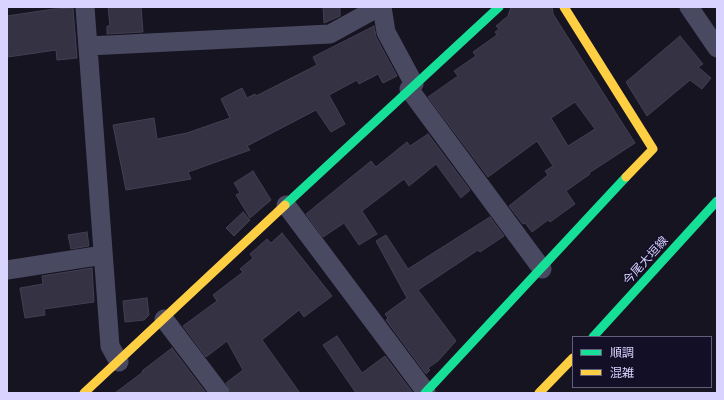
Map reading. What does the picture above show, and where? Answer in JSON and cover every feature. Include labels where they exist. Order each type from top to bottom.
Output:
[{"type":"street","points":[[85,7],[110,346],[119,362]]},
{"type":"street","points":[[88,46],[330,34],[381,7],[386,32],[411,86],[542,269]]},
{"type":"street","points":[[84,393],[119,362],[411,86],[499,7]]},
{"type":"street","points":[[286,204],[425,393],[653,149],[564,7]]},
{"type":"street","points":[[689,7],[717,48]]},
{"type":"street","name":"今尾大垣線","points":[[594,336],[717,200]]},
{"type":"street","points":[[7,270],[103,256]]},
{"type":"street","points":[[164,319],[220,393]]},
{"type":"street","points":[[539,393],[572,359]]},
{"type":"building","points":[[108,7],[141,7],[143,32],[107,34],[107,26],[110,26]]},
{"type":"building","points":[[323,7],[340,7],[340,16],[324,23]]},
{"type":"building","points":[[511,7],[552,7],[553,14],[635,143],[589,173],[590,174],[566,191],[575,204],[550,222],[548,220],[532,232],[525,223],[523,224],[509,206],[548,175],[545,171],[553,166],[537,141],[488,177],[428,97],[458,76],[454,71],[476,56],[473,52],[497,35],[495,32],[499,29],[496,26],[508,16]],"holes":[[[575,102],[595,129],[568,146],[551,118]]]},
{"type":"building","points":[[73,8],[77,58],[57,60],[56,50],[8,57],[7,16],[54,9]]},
{"type":"building","points":[[374,26],[376,37],[397,76],[383,83],[378,74],[359,84],[357,80],[329,95],[345,124],[331,132],[316,110],[247,146],[250,150],[188,172],[191,179],[126,190],[113,125],[154,118],[157,139],[187,133],[230,118],[221,99],[242,88],[247,98],[255,94],[256,96],[317,65],[313,57]]},
{"type":"building","points":[[680,36],[703,64],[698,67],[711,78],[702,89],[690,80],[647,116],[626,82]]},
{"type":"building","points":[[428,134],[470,190],[461,198],[436,164],[409,186],[404,179],[362,211],[377,234],[359,245],[344,223],[323,237],[306,214],[371,161],[376,167],[407,142],[410,146]]},
{"type":"building","points":[[253,171],[271,200],[250,218],[236,195],[240,193],[234,183]]},
{"type":"building","points":[[243,212],[250,220],[234,236],[226,228]]},
{"type":"building","points":[[490,217],[504,236],[480,252],[478,250],[418,290],[456,341],[438,361],[428,368],[430,370],[426,374],[386,320],[388,318],[385,314],[407,298],[376,241],[386,235],[408,269]]},
{"type":"building","points":[[87,232],[89,246],[71,249],[68,235]]},
{"type":"building","points":[[282,233],[332,296],[304,317],[299,310],[262,340],[300,393],[231,393],[226,383],[243,370],[227,341],[206,357],[183,326],[217,301],[213,295],[243,272],[240,269],[253,258],[250,254],[267,239],[271,243]]},
{"type":"building","points":[[92,268],[94,302],[44,309],[45,315],[25,318],[20,288],[43,284],[42,276]]},
{"type":"building","points":[[147,298],[149,315],[144,320],[125,322],[123,301]]},
{"type":"building","points":[[337,336],[362,373],[385,356],[413,393],[356,393],[323,345]]},
{"type":"building","points":[[172,348],[206,393],[115,393],[143,372],[142,371]]},
{"type":"traffic: fast","points":[[285,205],[499,7]]},
{"type":"traffic: fast","points":[[425,393],[626,177]]},
{"type":"traffic: fast","points":[[594,336],[717,201]]},
{"type":"traffic: slow","points":[[564,7],[653,149],[626,177]]},
{"type":"traffic: slow","points":[[84,393],[285,205]]},
{"type":"traffic: slow","points":[[539,393],[572,359]]}]
